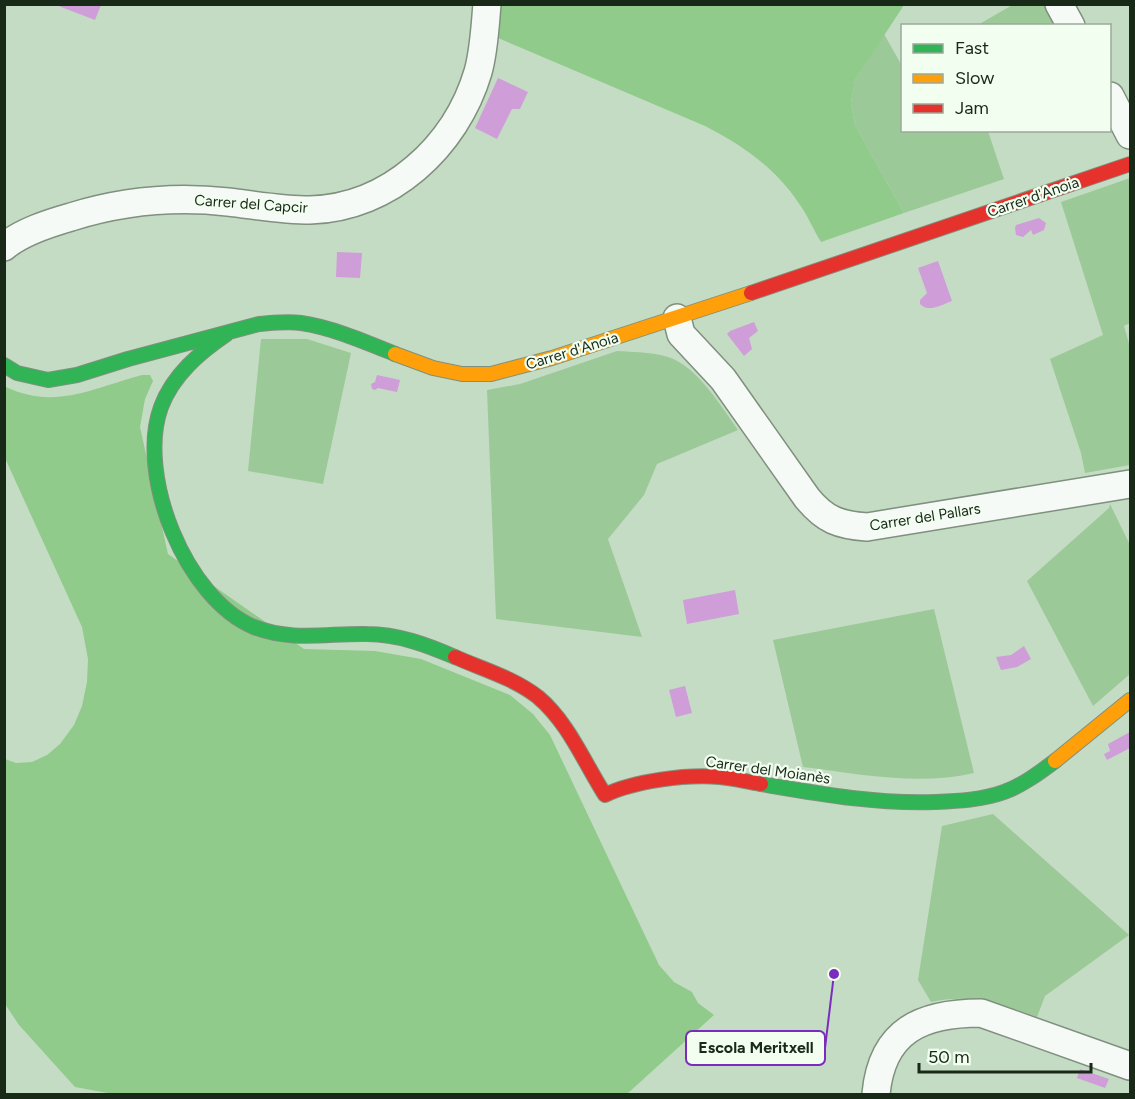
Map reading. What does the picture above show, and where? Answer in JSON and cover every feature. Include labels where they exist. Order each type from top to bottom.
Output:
[{"type":"street","name":"Carrer del Capcir","points":[[6,245],[44,225],[92,210],[129,202],[180,199],[310,210],[368,198],[404,178],[431,155],[456,124],[478,70],[488,4]]},
{"type":"street","points":[[1059,4],[1070,24]]},
{"type":"street","points":[[1111,98],[1131,135]]},
{"type":"street","name":"Carrer d'Anoia","points":[[4,365],[17,373],[48,380],[77,375],[259,324],[280,322],[303,323],[351,337],[433,368],[462,374],[491,374],[552,358],[677,318],[1131,164]]},
{"type":"street","name":"Carrer del Pallars","points":[[677,318],[681,334],[693,350],[723,379],[807,498],[828,519],[867,528],[1131,484]]},
{"type":"street","name":"Carrer del Moianès","points":[[227,334],[205,347],[169,387],[153,437],[156,484],[166,513],[185,555],[209,591],[245,622],[267,631],[292,635],[365,633],[418,642],[495,673],[526,689],[544,703],[559,721],[604,795],[620,788],[648,782],[719,777],[829,796],[895,803],[964,801],[1003,792],[1029,780],[1131,700]]},
{"type":"street","points":[[876,1095],[877,1080],[885,1055],[899,1037],[917,1024],[936,1016],[955,1013],[981,1013],[1131,1066]]},
{"type":"green space","points":[[1014,4],[1047,5],[1058,24],[979,24]]},
{"type":"green space","points":[[499,5],[904,5],[855,80],[851,103],[855,125],[904,213],[821,242],[789,189],[756,158],[705,126],[498,38]]},
{"type":"green space","points":[[884,34],[901,64],[901,132],[988,132],[1004,179],[904,213],[855,125],[851,103],[855,80]]},
{"type":"green space","points":[[1130,178],[1130,323],[1124,326],[1130,347],[1130,465],[1085,473],[1081,453],[1050,359],[1103,335],[1061,202]]},
{"type":"green space","points":[[261,339],[307,339],[351,353],[323,484],[248,471]]},
{"type":"green space","points":[[617,351],[655,354],[679,362],[708,388],[738,430],[657,464],[644,495],[608,539],[642,637],[496,619],[487,390],[520,384]]},
{"type":"green space","points":[[142,375],[150,375],[153,381],[145,399],[140,427],[168,554],[304,649],[375,651],[421,659],[510,695],[533,714],[550,735],[659,965],[674,982],[692,992],[698,1003],[714,1015],[627,1094],[113,1094],[75,1087],[19,1025],[5,1004],[5,759],[16,763],[32,762],[47,755],[60,744],[74,725],[82,706],[87,682],[88,659],[82,627],[5,458],[4,386],[40,397],[57,397],[90,391]]},
{"type":"green space","points":[[1110,504],[1130,545],[1130,674],[1093,706],[1027,581],[1109,508]]},
{"type":"green space","points":[[934,609],[974,773],[932,779],[910,779],[803,767],[773,640]]},
{"type":"green space","points":[[993,814],[1129,935],[1045,996],[1037,1017],[997,1004],[972,999],[931,1002],[918,980],[942,826]]},
{"type":"shaded area","points":[[56,4],[101,5],[95,20]]},
{"type":"shaded area","points":[[498,78],[528,92],[520,109],[512,109],[497,139],[475,128]]},
{"type":"shaded area","points":[[1039,218],[1046,223],[1044,230],[1033,235],[1031,230],[1023,237],[1016,235],[1016,225]]},
{"type":"shaded area","points":[[337,252],[362,253],[360,278],[336,277]]},
{"type":"shaded area","points":[[938,261],[952,301],[927,308],[920,304],[920,300],[927,293],[918,268]]},
{"type":"shaded area","points":[[754,322],[758,331],[749,338],[752,349],[744,356],[727,334]]},
{"type":"shaded area","points":[[377,375],[400,380],[397,392],[372,389],[371,384],[375,382]]},
{"type":"shaded area","points":[[735,590],[739,614],[687,624],[683,600]]},
{"type":"shaded area","points":[[1024,646],[1031,659],[1017,667],[1001,670],[996,657],[1011,655]]},
{"type":"shaded area","points":[[685,686],[692,713],[676,717],[669,690]]},
{"type":"shaded area","points":[[1130,732],[1130,748],[1107,760],[1104,754],[1110,751],[1108,744]]},
{"type":"shaded area","points":[[1080,1069],[1109,1079],[1105,1088],[1077,1078]]},
{"type":"traffic: fast","points":[[4,365],[17,373],[48,380],[77,375],[259,324],[285,322],[325,328],[395,354]]},
{"type":"traffic: fast","points":[[227,334],[197,357],[172,385],[161,407],[155,435],[155,466],[162,499],[173,532],[188,563],[207,590],[229,612],[254,627],[268,632],[296,636],[379,634],[423,644],[455,657]]},
{"type":"traffic: fast","points":[[761,784],[869,800],[961,801],[996,795],[1011,789],[1055,761]]},
{"type":"traffic: slow","points":[[395,354],[433,368],[462,374],[491,374],[552,358],[751,293]]},
{"type":"traffic: slow","points":[[1055,761],[1130,700]]},
{"type":"traffic: jam","points":[[751,293],[1130,164]]},
{"type":"traffic: jam","points":[[455,657],[529,690],[549,707],[567,730],[605,795],[645,782],[706,776],[761,784]]},
{"type":"place","name":"Escola Meritxell","points":[[834,974]]}]
